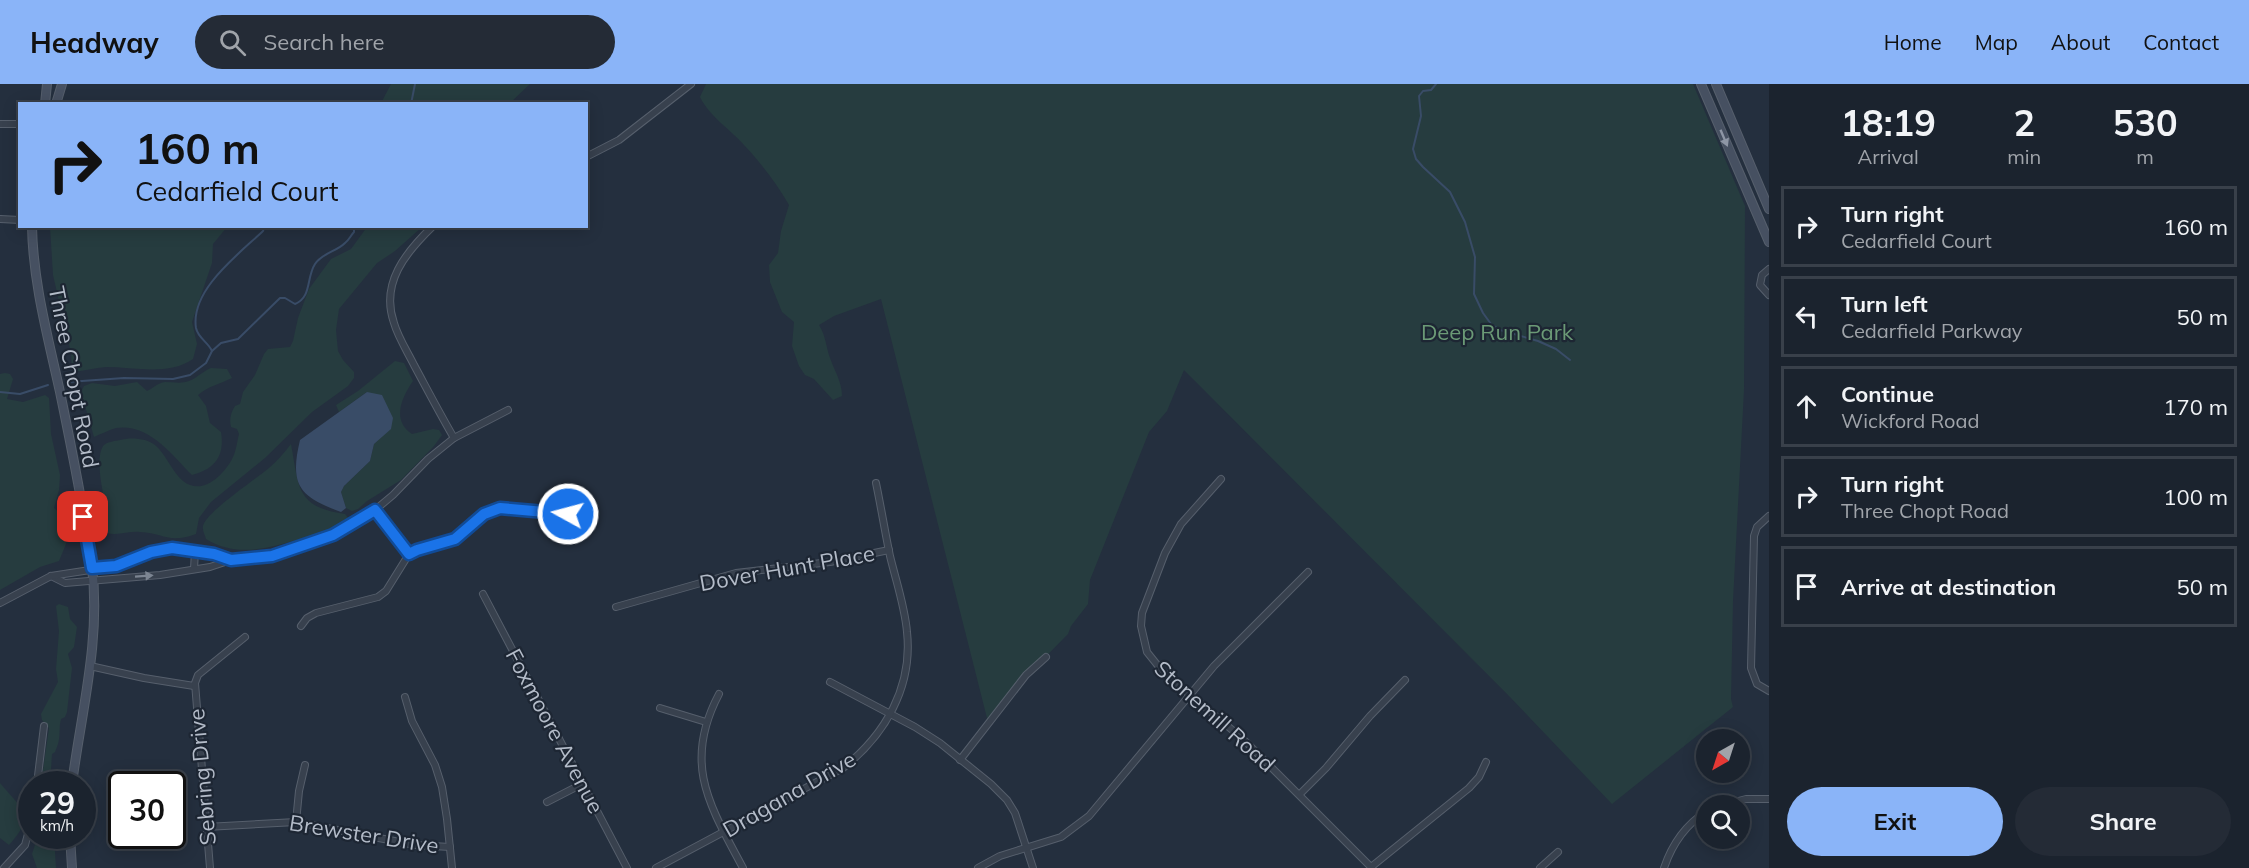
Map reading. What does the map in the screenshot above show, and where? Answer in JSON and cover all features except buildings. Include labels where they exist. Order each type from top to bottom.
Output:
[{"type":"main road","points":[[45,102],[47,84]]},
{"type":"main road","points":[[57,102],[62,84]]},
{"type":"main road","points":[[1701,84],[1769,242]]},
{"type":"main road","points":[[1716,84],[1769,209]]},
{"type":"main road","name":"Three Chopt Road","points":[[32,228],[36,281],[60,393],[93,580],[93,632],[90,666],[74,771]]},
{"type":"main road","points":[[71,849],[72,868]]},
{"type":"street","points":[[588,156],[619,140],[691,84]]},
{"type":"street","points":[[0,124],[18,124]]},
{"type":"street","points":[[0,219],[18,220]]},
{"type":"street","points":[[431,228],[400,263],[392,284],[390,308],[397,332],[454,438]]},
{"type":"street","points":[[1769,269],[1762,275],[1760,285],[1769,295]]},
{"type":"street","points":[[51,576],[65,583],[160,575],[217,566],[231,560],[272,556],[300,548],[333,535],[375,510],[428,459],[454,438],[508,410]]},
{"type":"street","name":"Stonemill Road","points":[[1221,479],[1191,512],[1174,536],[1142,613],[1141,626],[1147,652],[1163,672],[1243,739],[1372,867]]},
{"type":"street","name":"Dragana Drive","points":[[656,868],[843,768],[869,746],[890,714],[904,680],[908,649],[904,615],[876,483]]},
{"type":"street","points":[[301,626],[316,613],[378,597],[386,591],[409,554],[455,539],[484,514],[500,508],[568,514]]},
{"type":"street","points":[[375,510],[409,554]]},
{"type":"street","points":[[1769,516],[1757,527],[1754,536],[1750,668],[1756,684],[1769,691]]},
{"type":"street","points":[[0,603],[51,576],[116,566],[163,549],[214,554],[231,560]]},
{"type":"street","name":"Dover Hunt Place","points":[[616,607],[736,573],[830,562],[889,550]]},
{"type":"street","points":[[194,569],[195,551]]},
{"type":"street","points":[[978,868],[1000,856],[1061,837],[1089,816],[1214,666],[1308,572]]},
{"type":"street","name":"Foxmoore Avenue","points":[[483,594],[627,868]]},
{"type":"street","points":[[90,666],[194,686],[198,675],[245,637]]},
{"type":"street","points":[[960,760],[1026,675],[1046,657]]},
{"type":"street","points":[[1300,794],[1326,768],[1370,716],[1406,680]]},
{"type":"street","points":[[830,682],[940,743],[991,784],[1006,800],[1021,828],[1033,868]]},
{"type":"street","name":"Sebring Drive","points":[[194,686],[210,868]]},
{"type":"street","points":[[719,694],[706,722],[702,747],[703,776],[708,797],[743,868]]},
{"type":"street","points":[[405,697],[412,721],[439,777],[445,802],[453,868]]},
{"type":"street","points":[[660,708],[706,722]]},
{"type":"street","points":[[39,771],[44,726]]},
{"type":"street","points":[[1372,867],[1469,788],[1479,777],[1486,762]]},
{"type":"street","points":[[296,822],[299,791],[305,765]]},
{"type":"street","points":[[547,802],[582,784]]},
{"type":"street","points":[[1750,799],[1769,799]]},
{"type":"street","points":[[1664,868],[1674,843],[1683,831],[1696,820]]},
{"type":"street","name":"Brewster Drive","points":[[206,827],[296,822],[415,845],[450,847]]},
{"type":"street","points":[[4,868],[21,849]]},
{"type":"street","points":[[1540,868],[1558,852]]},
{"type":"green space","points":[[391,84],[530,84],[511,102],[382,102]]},
{"type":"green space","name":"Deep Run Park","points":[[706,84],[1693,84],[1745,206],[1744,390],[1733,601],[1731,699],[1733,707],[1706,729],[1696,729],[1696,737],[1612,804],[1510,697],[1184,370],[1167,411],[1149,432],[1090,580],[1088,604],[1071,626],[1068,634],[1005,698],[988,722],[881,299],[834,316],[819,325],[841,386],[842,396],[833,400],[814,379],[805,375],[799,366],[792,346],[794,322],[782,312],[770,282],[769,265],[778,253],[781,231],[789,205],[757,159],[714,116],[700,97]]},
{"type":"green space","points":[[50,228],[226,228],[213,244],[212,263],[192,322],[197,344],[193,359],[173,367],[151,369],[106,367],[72,372],[71,353],[53,275]]},
{"type":"green space","points":[[366,228],[421,228],[395,251],[377,263],[339,309],[336,330],[338,351],[354,372],[354,378],[348,386],[312,412],[265,458],[211,502],[199,518],[196,534],[172,538],[140,532],[107,533],[99,464],[103,446],[124,439],[143,440],[159,449],[179,477],[190,485],[204,485],[217,478],[231,461],[236,448],[239,434],[237,429],[231,427],[231,413],[235,406],[240,404],[243,392],[255,375],[264,354],[268,349],[290,347],[309,289],[331,259],[351,249]]},
{"type":"green space","points":[[395,361],[404,363],[413,381],[400,408],[402,422],[412,434],[433,429],[439,430],[442,435],[401,480],[352,511],[346,508],[341,492],[344,486],[370,461],[374,444],[390,429],[367,392],[339,412],[336,405],[358,391]]},
{"type":"green space","points":[[211,368],[227,369],[232,378],[198,395],[206,406],[210,423],[221,432],[222,440],[220,455],[207,469],[192,475],[159,442],[139,430],[116,428],[94,437],[81,392],[84,386],[92,383],[115,386],[137,382],[147,391],[165,382],[189,381]]},
{"type":"green space","points":[[0,374],[10,374],[13,379],[7,399],[23,402],[45,395],[49,398],[51,434],[60,475],[54,508],[62,515],[66,544],[59,561],[40,567],[0,590]]},
{"type":"green space","points":[[291,444],[298,483],[308,500],[329,511],[345,514],[349,519],[318,535],[251,550],[228,548],[206,539],[203,526],[206,520],[232,496],[269,468]]},
{"type":"green space","points":[[59,604],[68,607],[70,619],[77,627],[74,647],[68,654],[72,668],[67,712],[61,719],[58,742],[52,754],[51,771],[43,771],[49,728],[42,720],[41,714],[58,682],[56,669],[59,631],[56,606]]},
{"type":"green space","points":[[0,783],[18,804],[18,833],[9,845],[0,838]]},
{"type":"green space","points":[[34,849],[55,849],[56,868],[37,868],[32,854]]},
{"type":"water","points":[[367,392],[382,395],[393,418],[391,429],[374,444],[370,461],[344,486],[341,492],[346,508],[341,512],[316,501],[301,488],[296,469],[300,440]]},
{"type":"waterway","points":[[411,102],[415,84]]},
{"type":"waterway","points":[[1436,84],[1431,90],[1423,91],[1419,96],[1421,116],[1413,149],[1416,159],[1450,192],[1465,222],[1475,257],[1474,294],[1483,313],[1491,324],[1500,330],[1538,341],[1556,349],[1570,360]]},
{"type":"waterway","points":[[212,351],[196,328],[196,314],[201,300],[218,274],[264,228]]},
{"type":"waterway","points":[[68,382],[124,378],[173,379],[190,375],[206,363],[212,351],[221,343],[238,339],[280,298],[285,298],[295,304],[300,301],[304,297],[315,264],[321,257],[338,249],[346,242],[354,232],[354,228]]},
{"type":"waterway","points":[[0,392],[20,394],[48,385]]},
{"type":"route","points":[[83,517],[92,568],[116,566],[151,552],[172,548],[214,554],[231,560],[282,554],[333,535],[375,510],[409,554],[455,539],[491,510],[509,507],[568,514]]}]
